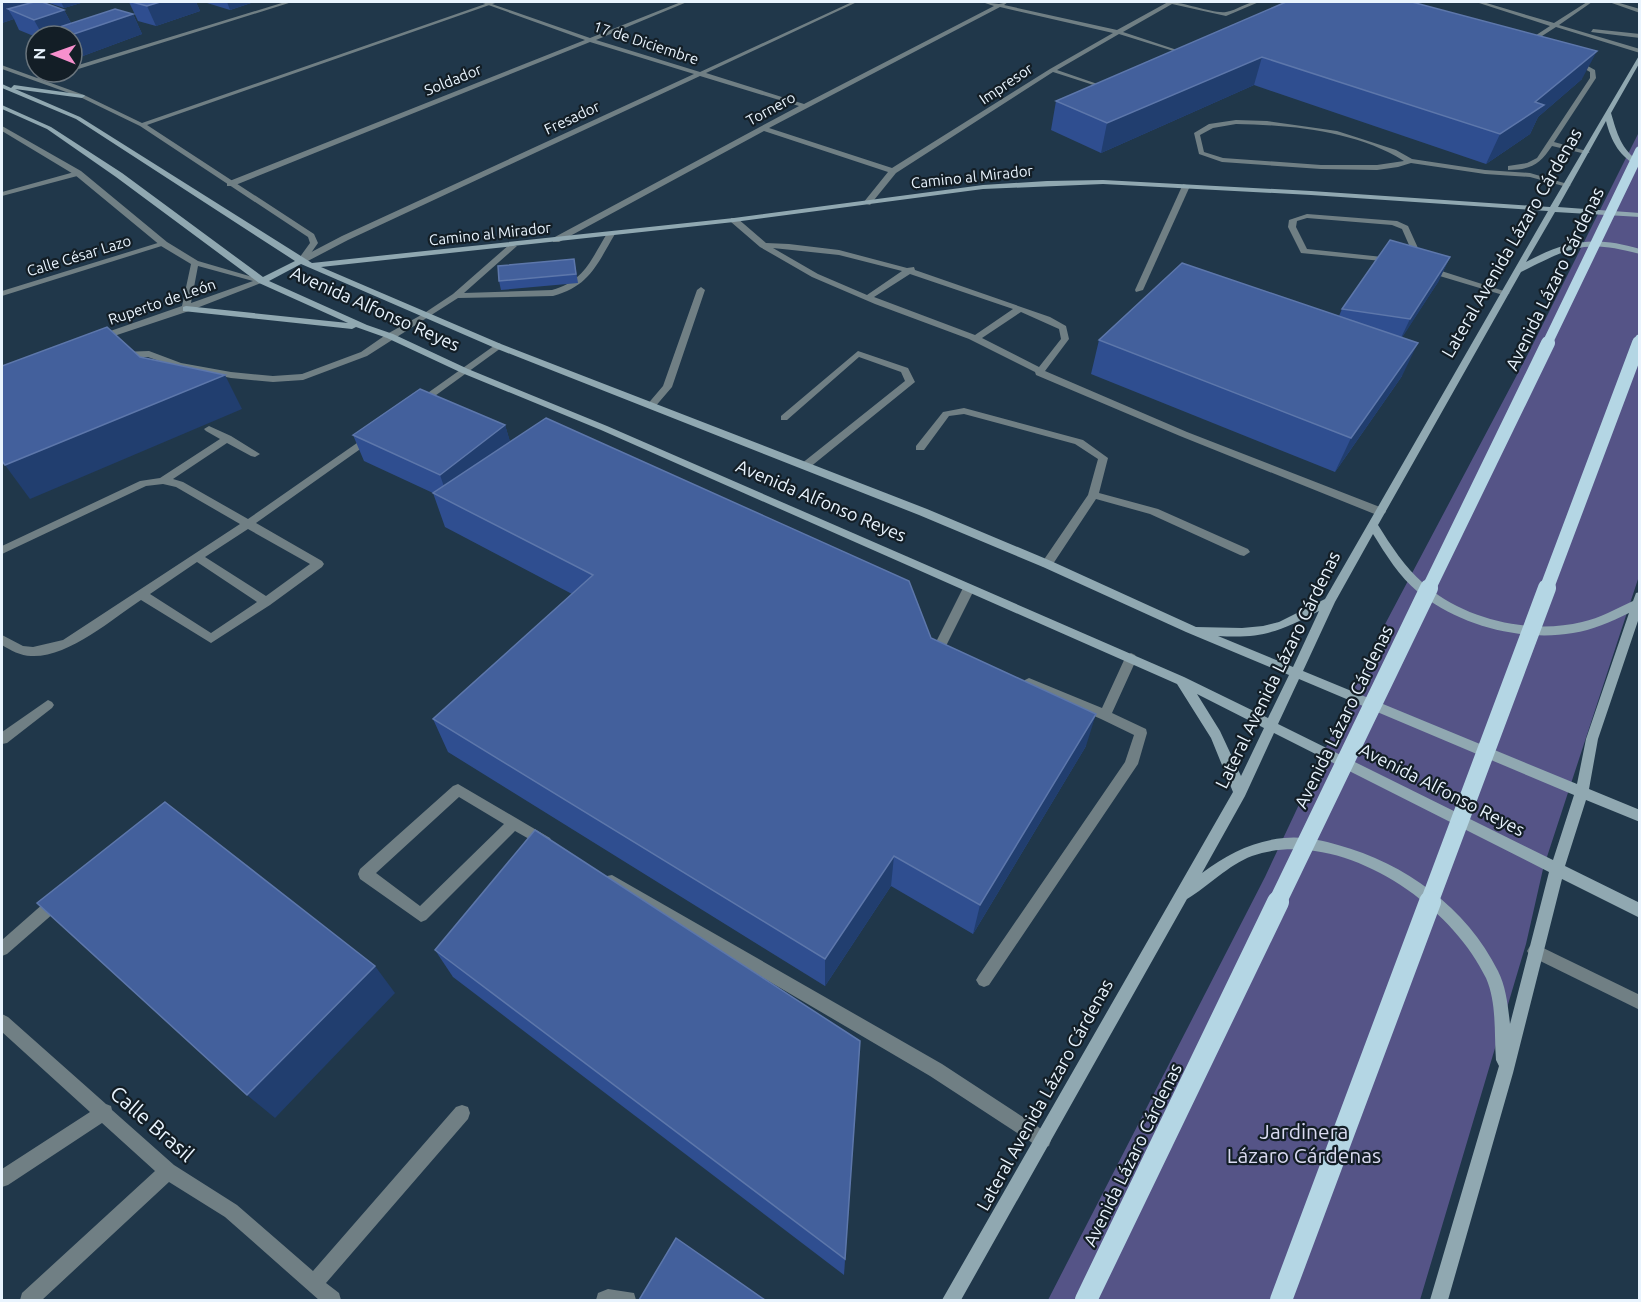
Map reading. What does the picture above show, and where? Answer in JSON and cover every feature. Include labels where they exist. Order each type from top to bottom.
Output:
[{"type":"highway","name":"Avenida Lázaro Cárdenas","points":[[1086,1300],[1640,151]]},
{"type":"highway","points":[[1281,1300],[1640,339]]},
{"type":"main road","name":"Lateral Avenida Lázaro Cárdenas","points":[[951,1300],[1240,792],[1329,602],[1640,56]]},
{"type":"main road","points":[[2,86],[81,96]]},
{"type":"main road","name":"Avenida Alfonso Reyes","points":[[2,86],[78,118],[306,263],[498,346],[1047,564],[1190,629],[1640,816]]},
{"type":"main road","name":"Avenida Alfonso Reyes","points":[[2,107],[49,128],[119,175],[262,281],[1180,680],[1640,911]]},
{"type":"main road","points":[[1608,114],[1614,139],[1620,150],[1640,165]]},
{"type":"main road","name":"Camino al Mirador","points":[[306,263],[513,246],[983,187],[1047,183],[1186,186],[1640,215]]},
{"type":"main road","points":[[1518,271],[1557,249],[1575,243],[1604,244],[1640,252]]},
{"type":"main road","points":[[262,281],[306,263]]},
{"type":"main road","points":[[186,309],[364,327]]},
{"type":"main road","points":[[1373,526],[1401,568],[1421,589],[1445,605],[1474,618],[1536,631],[1564,630],[1612,616],[1638,602]]},
{"type":"main road","points":[[1190,629],[1237,632],[1269,629],[1286,624],[1311,608],[1329,602]]},
{"type":"main road","points":[[1439,1300],[1505,1073],[1557,870],[1582,792],[1592,739],[1638,602]]},
{"type":"main road","points":[[1180,680],[1216,731],[1228,755],[1240,792]]},
{"type":"main road","points":[[1180,895],[1251,850],[1286,844],[1350,853],[1389,872],[1431,897],[1465,930],[1492,976],[1501,1013],[1505,1073]]},
{"type":"street","points":[[84,65],[288,2]]},
{"type":"street","points":[[142,125],[488,2]]},
{"type":"street","name":"17 de Diciembre","points":[[488,2],[590,40],[805,106]]},
{"type":"street","name":"Soldador","points":[[231,184],[685,2]]},
{"type":"street","name":"Fresador","points":[[306,263],[699,74],[855,2]]},
{"type":"street","points":[[984,2],[1003,3],[1117,32],[1178,52]]},
{"type":"street","points":[[1171,2],[1226,14],[1256,2]]},
{"type":"street","name":"Impresor","points":[[867,203],[893,171],[1052,70],[1171,2]]},
{"type":"street","points":[[1479,2],[1580,30],[1640,36]]},
{"type":"street","points":[[1533,49],[1522,46],[1590,2]]},
{"type":"street","points":[[1612,2],[1640,11]]},
{"type":"street","name":"Tornero","points":[[556,240],[1003,3]]},
{"type":"street","points":[[1580,30],[1640,51]]},
{"type":"street","points":[[1588,45],[1596,37]]},
{"type":"street","points":[[1574,60],[1581,52]]},
{"type":"street","points":[[1468,168],[1529,165],[1540,159],[1595,74],[1591,69],[1564,57]]},
{"type":"street","points":[[2,67],[24,74]]},
{"type":"street","points":[[1052,70],[1108,90]]},
{"type":"street","points":[[51,84],[142,125],[311,236],[314,243],[306,263]]},
{"type":"street","points":[[1410,161],[1404,165],[1377,167],[1222,160],[1201,153],[1196,134],[1209,126],[1230,123],[1317,129],[1379,144],[1399,152],[1410,161],[1530,175],[1567,185]]},
{"type":"street","points":[[2,128],[78,173],[164,244],[195,263],[262,281]]},
{"type":"street","points":[[764,129],[893,171]]},
{"type":"street","points":[[1549,143],[1586,152]]},
{"type":"street","points":[[2,194],[78,173]]},
{"type":"street","points":[[1139,290],[1186,186]]},
{"type":"street","points":[[1403,263],[1383,258],[1304,251],[1292,227],[1293,220],[1307,216],[1394,223],[1405,228],[1422,268]]},
{"type":"street","points":[[734,220],[781,258],[869,297],[975,339],[1039,373],[1169,429],[1381,512]]},
{"type":"street","points":[[456,296],[553,293],[568,290],[583,280],[610,234]]},
{"type":"street","name":"Calle César Lazo","points":[[2,294],[164,244]]},
{"type":"street","points":[[763,245],[795,245],[826,249],[910,269],[1020,308],[1063,328],[1065,339],[1039,373]]},
{"type":"street","points":[[111,357],[149,354],[179,365],[231,375],[273,379],[303,377],[364,354],[426,316],[456,296],[513,246]]},
{"type":"street","points":[[186,309],[195,263]]},
{"type":"street","points":[[1413,265],[1506,293]]},
{"type":"street","points":[[869,297],[910,269]]},
{"type":"street","name":"Ruperto de León","points":[[98,350],[93,340],[262,281]]},
{"type":"street","points":[[651,406],[666,387],[701,290]]},
{"type":"street","points":[[975,339],[1020,308]]},
{"type":"street","points":[[407,411],[498,346]]},
{"type":"street","points":[[784,418],[858,354],[905,370],[910,382],[805,466]]},
{"type":"street","points":[[920,448],[946,414],[964,411],[1079,442],[1103,458],[1093,495],[1047,564]]},
{"type":"street","points":[[209,429],[255,454]]},
{"type":"street","points":[[2,639],[19,651],[39,652],[67,643],[249,523],[378,432]]},
{"type":"street","points":[[163,481],[228,438]]},
{"type":"street","points":[[2,550],[144,483],[163,481],[179,484],[318,564],[210,639],[141,594]]},
{"type":"street","points":[[1093,495],[1154,511],[1244,552]]},
{"type":"street","points":[[197,557],[266,602]]},
{"type":"street","points":[[927,671],[969,588]]},
{"type":"street","points":[[1105,715],[1131,658]]},
{"type":"street","points":[[984,980],[1131,764],[1141,733],[1105,715],[1014,677]]},
{"type":"street","points":[[2,739],[48,705]]},
{"type":"street","points":[[514,823],[421,915],[365,874],[458,790],[514,823],[555,848]]},
{"type":"street","points":[[596,872],[936,1070],[1042,1140]]},
{"type":"street","points":[[2,949],[64,894]]},
{"type":"street","points":[[1535,951],[1640,1003]]},
{"type":"street","name":"Calle Brasil","points":[[2,1022],[105,1112],[168,1172],[231,1211],[332,1300]]},
{"type":"street","points":[[2,1179],[105,1112]]},
{"type":"street","points":[[313,1284],[462,1113]]},
{"type":"street","points":[[29,1300],[168,1172]]},
{"type":"street","points":[[605,1300],[627,1300]]},
{"type":"green space","name":"Jardinera Lázaro Cárdenas","points":[[1639,132],[1639,576],[1543,869],[1526,944],[1420,1300],[1048,1300],[1265,877],[1374,645],[1528,354]]},
{"type":"building","points":[[42,2],[64,10],[34,20],[8,9]]},
{"type":"building","points":[[132,2],[160,2],[147,6]]},
{"type":"building","points":[[1286,2],[1412,2],[1597,51],[1535,102],[1544,105],[1500,134],[1262,57],[1107,123],[1056,101]]},
{"type":"building","points":[[115,9],[133,14],[84,31],[84,24],[69,24]]},
{"type":"building","points":[[1390,240],[1450,257],[1410,319],[1342,309]]},
{"type":"building","points":[[574,259],[576,274],[499,281],[498,266]]},
{"type":"building","points":[[1182,263],[1418,343],[1351,438],[1099,340]]},
{"type":"building","points":[[107,327],[140,357],[225,375],[5,465],[2,461],[2,366]]},
{"type":"building","points":[[420,389],[505,425],[440,475],[353,435]]},
{"type":"building","points":[[546,418],[909,581],[931,638],[1096,714],[980,905],[894,856],[825,959],[433,719],[593,575],[433,493]]},
{"type":"building","points":[[165,802],[375,966],[247,1095],[37,903]]},
{"type":"building","points":[[535,830],[860,1041],[845,1259],[435,950]]},
{"type":"building","points":[[676,1238],[765,1300],[639,1300]]}]
